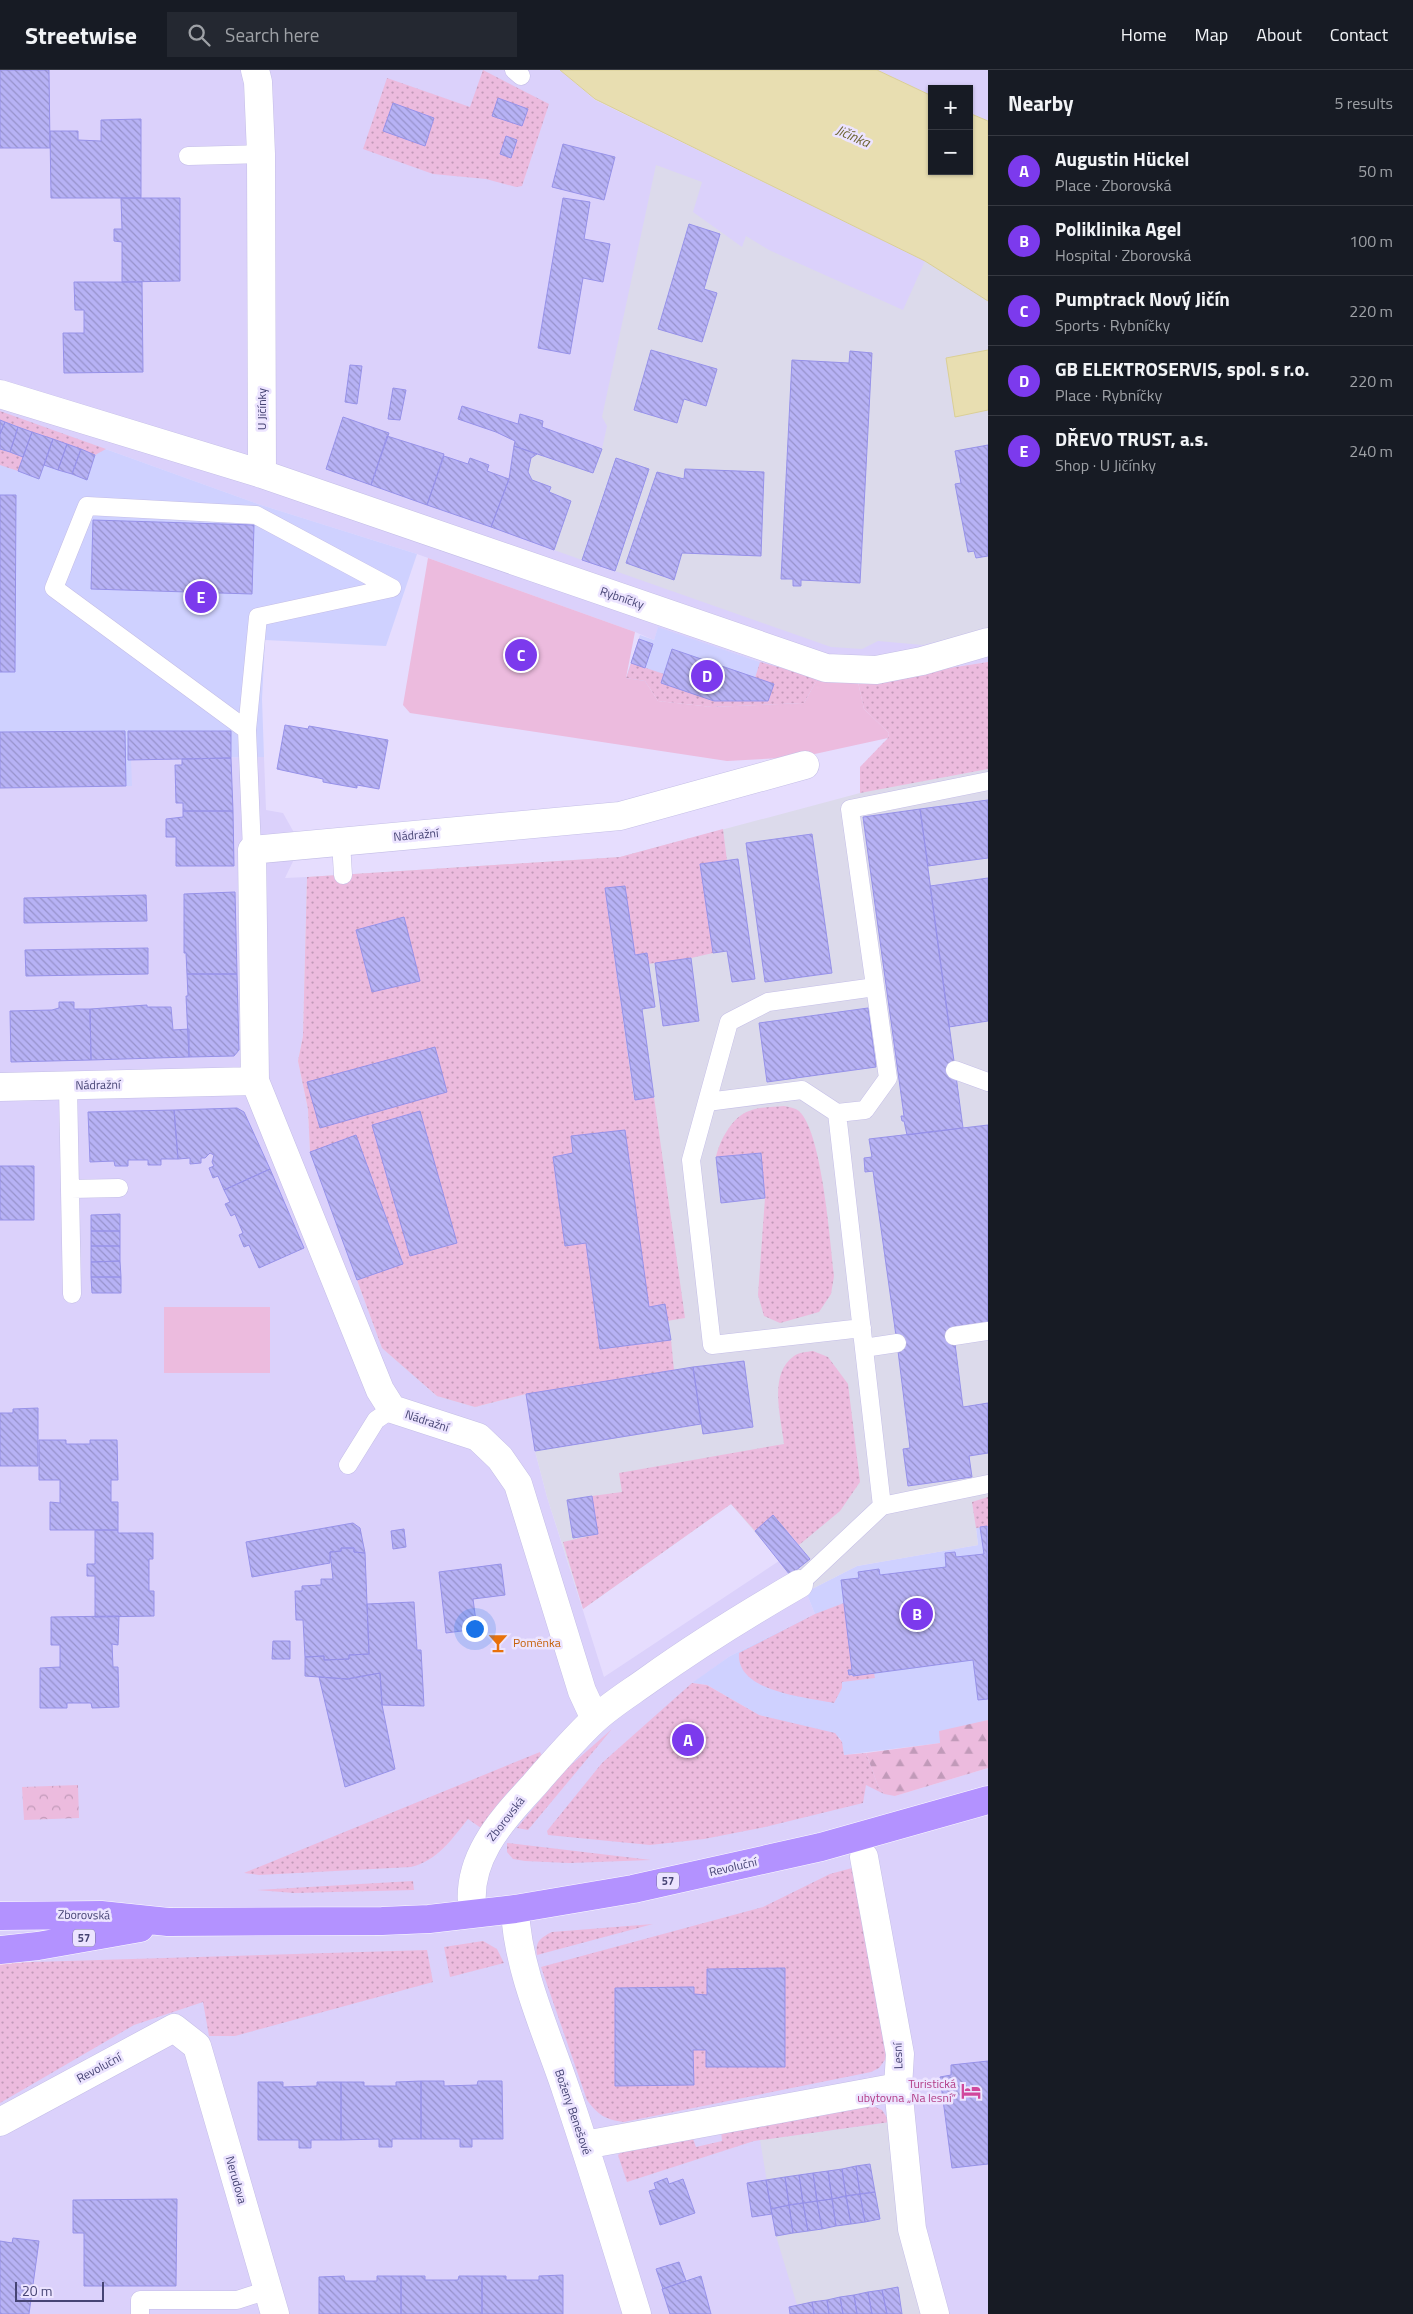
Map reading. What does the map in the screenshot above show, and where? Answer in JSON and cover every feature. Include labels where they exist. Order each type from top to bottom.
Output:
[{"type":"main road","name":"Revoluční","points":[[473,1913],[515,1909],[633,1889],[820,1847],[988,1800]]},
{"type":"main road","name":"Zborovská","points":[[0,1916],[101,1915],[168,1922],[382,1921],[473,1913]]},
{"type":"main road","name":"Zborovská","points":[[0,1950],[38,1946],[168,1922]]},
{"type":"street","name":"U Jičínky","points":[[255,70],[258,82],[261,154],[262,474]]},
{"type":"street","points":[[0,394],[262,474]]},
{"type":"street","name":"Rybníčky","points":[[262,474],[826,668],[876,670],[922,661],[988,642]]},
{"type":"street","name":"Nádražní","points":[[595,1719],[582,1691],[518,1484],[500,1458],[478,1437],[392,1409],[380,1390],[255,1081],[252,850],[620,816],[805,766]]},
{"type":"street","name":"Nádražní","points":[[0,1087],[255,1081]]},
{"type":"street","name":"Zborovská","points":[[473,1913],[472,1878],[476,1866],[493,1834],[518,1802],[595,1719],[698,1645],[799,1584]]},
{"type":"street","name":"Lesní","points":[[864,1857],[900,2054],[898,2087],[912,2229],[935,2314]]},
{"type":"street","name":"Boženy Benešové","points":[[515,1909],[516,1933],[521,1957],[585,2144],[637,2314]]},
{"type":"street","name":"Revoluční","points":[[0,2122],[174,2028],[197,2046]]},
{"type":"street","name":"Nerudova","points":[[197,2046],[272,2302]]},
{"type":"street","points":[[585,2144],[898,2087]]},
{"type":"lane","points":[[188,156],[261,154]]},
{"type":"lane","points":[[247,730],[54,588],[87,506],[256,515],[392,588],[258,617],[247,730],[252,850]]},
{"type":"lane","points":[[707,1102],[802,1090],[837,1113],[864,1110],[893,1078],[875,988],[850,808],[988,781]]},
{"type":"lane","points":[[341,842],[343,875]]},
{"type":"lane","points":[[862,1328],[712,1346],[691,1160],[729,1022],[768,1002],[875,988]]},
{"type":"lane","points":[[954,1070],[988,1082]]},
{"type":"lane","points":[[68,1086],[72,1294]]},
{"type":"lane","points":[[837,1113],[882,1506]]},
{"type":"lane","points":[[70,1189],[119,1188]]},
{"type":"lane","points":[[954,1336],[988,1331]]},
{"type":"lane","points":[[864,1348],[897,1343]]},
{"type":"lane","points":[[348,1465],[376,1420],[392,1409]]},
{"type":"lane","points":[[799,1584],[882,1506],[988,1484]]},
{"type":"lane","points":[[140,2314],[140,2300],[199,2307],[237,2300],[272,2302]]},
{"type":"shaded area","points":[[0,70],[560,70],[595,100],[925,261],[988,301],[988,662],[858,682],[818,678],[760,662],[658,628],[654,640],[417,554],[258,504],[0,411]]},
{"type":"shaded area","points":[[877,70],[988,70],[988,121],[973,115],[973,85],[928,85],[928,94]]},
{"type":"shaded area","points":[[656,165],[702,182],[693,212],[742,247],[746,236],[769,250],[903,310],[925,261],[988,301],[988,629],[923,645],[878,641],[862,649],[831,647],[615,571],[649,470],[616,458],[582,560],[554,550],[571,501],[549,492],[551,487],[532,480],[528,472],[531,458],[537,454],[593,473],[602,449],[607,426],[602,417]]},
{"type":"shaded area","points":[[0,411],[258,504],[417,554],[386,646],[265,640],[262,699],[264,757],[131,759],[132,786],[0,788]]},
{"type":"shaded area","points":[[658,627],[760,662],[818,678],[804,703],[712,707],[626,678],[640,635],[654,640]]},
{"type":"shaded area","points":[[264,757],[266,810],[283,813],[301,845],[285,878],[307,877],[303,1036],[298,1061],[308,1109],[310,1152],[382,1348],[475,1407],[526,1394],[535,1451],[547,1497],[604,1677],[779,1561],[806,1592],[815,1614],[730,1656],[693,1683],[844,1755],[866,1753],[878,1786],[895,1796],[988,1768],[988,2314],[0,2314],[0,788],[131,786],[131,759]]},
{"type":"shaded area","points":[[988,769],[988,1526],[976,1528],[978,1545],[857,1566],[806,1592],[731,1504],[583,1609],[547,1497],[535,1451],[526,1394],[475,1407],[437,1396],[382,1348],[310,1152],[308,1109],[298,1061],[303,1036],[307,877],[620,857],[875,789]]},
{"type":"shaded area","points":[[988,1526],[988,1720],[975,1724],[941,1743],[844,1755],[840,1738],[759,1715],[707,1685],[692,1683],[730,1656],[815,1614],[806,1592],[857,1566],[978,1545],[976,1528]]},
{"type":"shaded area","points":[[890,2122],[925,2314],[790,2314],[789,2307],[797,2305],[776,2236],[760,2140]]},
{"type":"green space","points":[[483,70],[549,104],[522,186],[516,187],[486,179],[433,174],[363,149],[387,78],[470,107]]},
{"type":"green space","points":[[0,411],[106,449],[95,455],[0,420]]},
{"type":"green space","points":[[0,449],[23,457],[18,471],[0,465]]},
{"type":"green space","points":[[428,558],[635,632],[626,678],[645,681],[658,701],[712,707],[804,703],[818,678],[858,682],[864,709],[889,733],[888,738],[801,757],[727,761],[410,713],[403,705]]},
{"type":"green space","points":[[760,662],[818,678],[804,703],[712,707],[658,701],[645,681],[626,678],[631,663],[664,674],[661,683],[714,701],[768,701],[755,678]]},
{"type":"green space","points":[[988,662],[988,769],[860,793],[860,767],[888,738],[889,733],[864,709],[858,682]]},
{"type":"green space","points":[[723,829],[727,861],[700,865],[713,953],[648,964],[647,954],[635,955],[625,886],[605,889],[634,1099],[654,1097],[685,1318],[667,1321],[665,1304],[649,1307],[571,1136],[573,1153],[553,1157],[565,1246],[586,1243],[600,1349],[671,1340],[674,1370],[526,1394],[475,1407],[437,1396],[382,1348],[357,1280],[403,1263],[356,1136],[310,1152],[308,1109],[298,1061],[303,1036],[307,877],[620,857]]},
{"type":"green space","points":[[784,1106],[799,1111],[807,1123],[814,1141],[824,1188],[834,1276],[831,1294],[819,1312],[780,1323],[764,1316],[758,1295],[765,1198],[761,1153],[716,1157],[720,1143],[737,1118],[749,1111],[766,1107]]},
{"type":"green space","points":[[164,1307],[270,1307],[270,1373],[164,1373]]},
{"type":"green space","points":[[813,1351],[828,1357],[848,1384],[860,1482],[840,1511],[799,1545],[774,1516],[755,1531],[731,1504],[583,1609],[563,1542],[598,1534],[592,1496],[622,1492],[619,1473],[784,1444],[778,1397],[781,1374],[786,1364],[794,1356]]},
{"type":"green space","points":[[988,1497],[988,1526],[976,1528],[972,1502]]},
{"type":"green space","points":[[844,1603],[852,1670],[848,1670],[849,1675],[874,1673],[875,1678],[842,1682],[842,1688],[834,1703],[775,1690],[760,1684],[749,1676],[741,1666],[739,1653],[815,1614]]},
{"type":"green space","points":[[692,1683],[707,1685],[759,1715],[835,1733],[842,1742],[844,1755],[866,1753],[878,1786],[884,1794],[866,1785],[863,1803],[765,1827],[704,1839],[650,1845],[548,1835],[547,1831],[602,1763]]},
{"type":"green space","points":[[988,1720],[988,1768],[895,1796],[884,1794],[878,1786],[866,1753],[940,1743],[939,1731]]},
{"type":"green space","points":[[612,1729],[528,1830],[517,1828],[563,1772]]},
{"type":"green space","points":[[540,1752],[542,1756],[481,1828],[468,1819],[443,1848],[429,1860],[420,1864],[411,1867],[259,1875],[244,1873]]},
{"type":"green space","points":[[78,1785],[79,1818],[24,1820],[22,1787]]},
{"type":"green space","points":[[507,1843],[651,1860],[569,1863],[525,1861],[513,1859],[507,1852]]},
{"type":"green space","points":[[852,1868],[887,2057],[879,2068],[871,2072],[624,2122],[607,2118],[595,2109],[587,2100],[541,1967],[763,1907],[830,1874]]},
{"type":"green space","points":[[413,1881],[414,1890],[294,1893],[257,1890]]},
{"type":"green space","points":[[653,1924],[537,1955],[539,1941],[552,1932]]},
{"type":"green space","points":[[483,1941],[497,1949],[504,1963],[450,1977],[444,1947]]},
{"type":"green space","points":[[427,1950],[433,1982],[235,2036],[209,2036],[203,2002],[134,2025],[0,2103],[0,1963]]},
{"type":"green space","points":[[862,2101],[882,2110],[890,2122],[754,2141],[627,2182],[618,2155],[625,2149],[692,2136],[696,2147],[722,2141],[721,2130]]},
{"type":"water","name":"Jičínka","points":[[560,70],[877,70],[928,94],[928,175],[973,175],[973,115],[988,121],[988,301],[925,261],[595,99]]},
{"type":"water","points":[[988,350],[988,410],[955,417],[946,358]]},
{"type":"building","points":[[0,70],[49,70],[50,148],[0,148]]},
{"type":"building","points":[[498,98],[528,109],[522,126],[492,116]]},
{"type":"building","points":[[393,103],[434,118],[425,146],[383,131]]},
{"type":"building","points":[[141,119],[141,198],[51,198],[50,131],[78,131],[78,140],[101,141],[101,120]]},
{"type":"building","points":[[506,136],[517,140],[511,158],[500,154]]},
{"type":"building","points":[[563,144],[615,157],[604,200],[552,187]]},
{"type":"building","points":[[121,198],[180,198],[180,281],[122,282],[122,242],[114,241],[114,229],[122,229]]},
{"type":"building","points":[[563,198],[590,202],[584,239],[610,244],[603,282],[583,278],[570,354],[538,348]]},
{"type":"building","points":[[689,224],[720,234],[704,289],[717,293],[702,342],[658,329]]},
{"type":"building","points":[[74,282],[142,282],[143,372],[64,373],[63,333],[84,333],[84,310],[75,310]]},
{"type":"building","points":[[651,350],[717,369],[706,406],[684,399],[677,423],[634,410]]},
{"type":"building","points":[[850,351],[872,353],[860,583],[801,580],[801,586],[793,586],[793,579],[781,579],[792,360],[849,363]]},
{"type":"building","points":[[350,365],[362,366],[357,404],[345,402]]},
{"type":"building","points":[[393,388],[406,390],[400,420],[388,419]]},
{"type":"building","points":[[462,406],[518,424],[520,414],[543,421],[542,427],[602,449],[593,473],[514,446],[515,441],[496,432],[458,419]]},
{"type":"building","points":[[343,417],[389,433],[371,485],[326,469]]},
{"type":"building","points":[[0,420],[5,422],[0,434]]},
{"type":"building","points":[[5,422],[18,427],[10,452],[0,449],[0,434]]},
{"type":"building","points":[[18,427],[32,432],[23,457],[10,452]]},
{"type":"building","points":[[32,432],[53,439],[39,479],[18,471]]},
{"type":"building","points":[[387,436],[444,454],[427,505],[371,485]]},
{"type":"building","points":[[53,439],[67,444],[58,470],[44,465]]},
{"type":"building","points":[[67,444],[81,449],[72,474],[58,470]]},
{"type":"building","points":[[988,445],[988,556],[976,558],[974,551],[968,552],[955,484],[961,483],[955,451]]},
{"type":"building","points":[[514,446],[537,454],[531,458],[528,472],[532,480],[551,487],[549,492],[571,501],[554,550],[491,527],[509,479]]},
{"type":"building","points":[[81,449],[95,455],[87,480],[72,474]]},
{"type":"building","points":[[444,456],[468,464],[470,458],[489,465],[487,471],[509,479],[491,527],[427,505]]},
{"type":"building","points":[[616,458],[649,469],[615,571],[582,560]]},
{"type":"building","points":[[685,469],[764,472],[761,556],[682,553],[674,580],[626,563],[657,472],[684,479]]},
{"type":"building","points":[[0,495],[16,495],[15,672],[0,672]]},
{"type":"building","points":[[93,520],[254,525],[252,594],[91,589]]},
{"type":"building","points":[[639,639],[653,644],[645,668],[631,663]]},
{"type":"building","points":[[672,649],[774,684],[768,701],[714,701],[661,683]]},
{"type":"building","points":[[285,725],[308,729],[309,726],[388,740],[379,789],[357,785],[357,788],[323,782],[323,779],[277,769]]},
{"type":"building","points":[[125,731],[126,786],[0,788],[0,732]]},
{"type":"building","points":[[128,731],[231,731],[231,758],[128,760]]},
{"type":"building","points":[[231,758],[233,811],[183,811],[183,803],[176,803],[175,765],[182,765],[182,759]]},
{"type":"building","points":[[988,800],[988,858],[928,866],[920,809]]},
{"type":"building","points":[[920,809],[963,1128],[907,1135],[901,1116],[904,1116],[863,817]]},
{"type":"building","points":[[183,811],[233,811],[234,866],[176,866],[176,837],[166,837],[166,819],[183,817]]},
{"type":"building","points":[[812,834],[832,973],[765,982],[746,843]]},
{"type":"building","points":[[738,859],[755,979],[732,982],[727,951],[713,953],[700,864]]},
{"type":"building","points":[[988,878],[988,1021],[949,1027],[930,886]]},
{"type":"building","points":[[625,886],[635,955],[647,953],[655,1007],[642,1009],[654,1097],[635,1100],[605,888]]},
{"type":"building","points":[[235,892],[237,974],[187,974],[186,953],[184,953],[184,894]]},
{"type":"building","points":[[146,895],[147,921],[24,923],[24,898]]},
{"type":"building","points":[[404,917],[420,981],[372,992],[356,930]]},
{"type":"building","points":[[148,948],[148,974],[26,976],[25,950]]},
{"type":"building","points":[[691,958],[699,1021],[663,1026],[655,963]]},
{"type":"building","points":[[187,974],[237,974],[239,1050],[234,1056],[189,1057],[186,996],[188,996]]},
{"type":"building","points":[[59,1002],[74,1002],[74,1009],[90,1009],[91,1060],[11,1062],[10,1011],[52,1010],[59,1008]]},
{"type":"building","points":[[147,1005],[147,1007],[171,1007],[173,1030],[189,1029],[189,1057],[91,1060],[90,1009]]},
{"type":"building","points":[[868,1008],[876,1067],[767,1082],[759,1023]]},
{"type":"building","points":[[435,1047],[447,1092],[320,1128],[307,1082]]},
{"type":"building","points":[[237,1108],[244,1112],[270,1169],[224,1190],[218,1176],[213,1178],[209,1168],[214,1166],[212,1162],[214,1155],[210,1153],[205,1158],[201,1158],[201,1163],[190,1164],[190,1158],[178,1159],[174,1110]]},
{"type":"building","points":[[174,1110],[178,1159],[161,1159],[161,1165],[148,1165],[148,1160],[128,1160],[128,1166],[115,1166],[114,1161],[90,1162],[88,1112]]},
{"type":"building","points":[[420,1111],[457,1243],[410,1256],[372,1125]]},
{"type":"building","points":[[988,1125],[988,1323],[954,1336],[963,1407],[988,1403],[988,1453],[969,1456],[972,1477],[908,1486],[903,1449],[910,1448],[897,1343],[873,1171],[865,1172],[864,1158],[872,1157],[869,1139]]},
{"type":"building","points":[[625,1130],[649,1307],[665,1304],[671,1340],[600,1349],[586,1243],[565,1246],[553,1157],[573,1153],[571,1136]]},
{"type":"building","points":[[356,1135],[403,1264],[357,1280],[310,1152]]},
{"type":"building","points":[[761,1153],[765,1198],[721,1203],[716,1157]]},
{"type":"building","points":[[0,1166],[34,1166],[34,1220],[0,1220]]},
{"type":"building","points":[[270,1169],[304,1248],[259,1268],[249,1245],[244,1247],[239,1235],[243,1233],[235,1214],[231,1216],[225,1204],[230,1202],[224,1190]]},
{"type":"building","points":[[120,1214],[120,1231],[91,1231],[91,1215]]},
{"type":"building","points":[[91,1231],[120,1231],[120,1246],[91,1246]]},
{"type":"building","points":[[91,1246],[120,1246],[120,1261],[91,1262]]},
{"type":"building","points":[[120,1261],[121,1277],[91,1277],[91,1262]]},
{"type":"building","points":[[91,1277],[121,1277],[121,1293],[92,1293]]},
{"type":"building","points":[[744,1361],[753,1427],[703,1434],[693,1367]]},
{"type":"building","points":[[693,1367],[701,1424],[535,1451],[526,1394]]},
{"type":"building","points":[[38,1408],[38,1466],[0,1466],[0,1413],[13,1413],[13,1409]]},
{"type":"building","points":[[39,1440],[66,1440],[66,1444],[90,1444],[90,1440],[117,1440],[118,1480],[111,1480],[111,1502],[118,1502],[118,1530],[50,1530],[50,1502],[60,1503],[60,1480],[39,1480]]},
{"type":"building","points":[[592,1496],[598,1534],[573,1538],[567,1500]]},
{"type":"building","points":[[773,1515],[810,1559],[790,1575],[755,1531]]},
{"type":"building","points":[[353,1523],[360,1528],[365,1553],[354,1552],[354,1548],[341,1548],[341,1551],[330,1552],[330,1563],[252,1577],[246,1542]]},
{"type":"building","points":[[987,1526],[988,1699],[978,1700],[973,1660],[849,1675],[848,1670],[852,1670],[841,1580],[859,1578],[858,1572],[879,1569],[880,1575],[946,1567],[945,1553],[955,1552],[956,1557],[984,1554],[980,1527]]},
{"type":"building","points":[[404,1529],[406,1547],[393,1549],[391,1531]]},
{"type":"building","points":[[95,1530],[118,1530],[118,1533],[153,1533],[153,1559],[149,1559],[149,1591],[154,1591],[154,1616],[95,1617],[95,1576],[87,1576],[87,1564],[95,1564]]},
{"type":"building","points":[[341,1548],[354,1548],[354,1552],[365,1553],[369,1654],[349,1655],[349,1659],[324,1660],[324,1656],[305,1657],[303,1620],[296,1620],[295,1591],[302,1591],[302,1586],[321,1585],[321,1579],[333,1579],[330,1552],[341,1551]]},
{"type":"building","points":[[501,1564],[505,1595],[473,1599],[477,1629],[446,1633],[439,1572]]},
{"type":"building","points":[[414,1602],[417,1650],[421,1650],[424,1706],[382,1705],[380,1673],[347,1679],[305,1676],[305,1657],[324,1656],[324,1660],[349,1659],[349,1655],[369,1654],[367,1604]]},
{"type":"building","points":[[119,1616],[118,1645],[112,1644],[113,1667],[118,1667],[119,1707],[92,1708],[91,1703],[67,1703],[67,1708],[40,1708],[40,1668],[60,1667],[60,1645],[51,1645],[51,1617]]},
{"type":"building","points":[[273,1641],[290,1641],[290,1659],[272,1659]]},
{"type":"building","points":[[380,1673],[382,1705],[395,1769],[345,1787],[319,1677],[347,1679]]},
{"type":"building","points":[[785,1968],[785,2067],[706,2067],[706,2050],[693,2050],[694,2085],[615,2086],[615,1988],[694,1987],[694,1994],[707,1995],[707,1969]]},
{"type":"building","points":[[988,2061],[988,2164],[952,2168],[940,2077],[951,2075],[951,2065]]},
{"type":"building","points":[[421,2081],[421,2139],[392,2139],[392,2147],[379,2147],[379,2139],[341,2140],[341,2082],[364,2082],[364,2086],[396,2086],[396,2082]]},
{"type":"building","points":[[421,2081],[444,2081],[444,2086],[477,2085],[478,2081],[502,2081],[503,2139],[472,2139],[472,2147],[460,2147],[460,2139],[421,2139]]},
{"type":"building","points":[[258,2082],[283,2082],[283,2087],[317,2086],[317,2082],[341,2082],[341,2140],[311,2140],[311,2148],[299,2148],[299,2140],[258,2140]]},
{"type":"building","points":[[870,2164],[875,2192],[860,2194],[856,2166]]},
{"type":"building","points":[[856,2166],[860,2194],[846,2196],[842,2169]]},
{"type":"building","points":[[842,2169],[846,2196],[832,2199],[828,2171]]},
{"type":"building","points":[[828,2171],[832,2199],[817,2201],[813,2173]]},
{"type":"building","points":[[813,2173],[817,2201],[803,2203],[799,2175]]},
{"type":"building","points":[[799,2175],[803,2203],[789,2205],[785,2177]]},
{"type":"building","points":[[785,2177],[789,2205],[771,2209],[766,2180]]},
{"type":"building","points":[[667,2178],[669,2184],[683,2179],[695,2213],[660,2225],[649,2191],[656,2189],[654,2183]]},
{"type":"building","points":[[766,2180],[772,2214],[752,2217],[747,2183]]},
{"type":"building","points":[[875,2192],[880,2219],[865,2222],[860,2194]]},
{"type":"building","points":[[860,2194],[865,2222],[851,2224],[846,2196]]},
{"type":"building","points":[[846,2196],[851,2224],[836,2226],[832,2199]]},
{"type":"building","points":[[177,2199],[176,2286],[84,2286],[84,2233],[73,2233],[73,2200]]},
{"type":"building","points":[[832,2199],[836,2226],[822,2229],[817,2201]]},
{"type":"building","points":[[817,2201],[822,2229],[808,2231],[803,2203]]},
{"type":"building","points":[[803,2203],[808,2231],[793,2233],[789,2205]]},
{"type":"building","points":[[789,2205],[793,2233],[776,2236],[771,2209]]},
{"type":"building","points":[[13,2238],[39,2241],[29,2314],[0,2314],[0,2241],[12,2243]]},
{"type":"building","points":[[679,2262],[686,2281],[663,2289],[656,2269]]},
{"type":"building","points":[[563,2275],[563,2314],[482,2314],[482,2276],[506,2276],[506,2280],[539,2280],[539,2276]]},
{"type":"building","points":[[344,2276],[345,2281],[377,2281],[377,2276],[401,2276],[401,2314],[319,2314],[319,2277]]},
{"type":"building","points":[[401,2276],[425,2276],[425,2280],[458,2280],[459,2276],[482,2276],[482,2314],[401,2314]]},
{"type":"building","points":[[701,2276],[711,2314],[670,2314],[662,2289]]},
{"type":"building","points":[[898,2287],[902,2314],[887,2314],[882,2290]]},
{"type":"building","points":[[882,2290],[887,2314],[872,2314],[868,2292]]},
{"type":"building","points":[[868,2292],[872,2314],[857,2314],[854,2295]]},
{"type":"building","points":[[854,2295],[857,2314],[843,2314],[840,2297]]},
{"type":"building","points":[[840,2297],[843,2314],[829,2314],[827,2300]]},
{"type":"building","points":[[827,2300],[829,2314],[814,2314],[812,2302]]},
{"type":"building","points":[[812,2302],[814,2314],[790,2314],[789,2307]]},
{"type":"place","name":"DŘEVO TRUST, a.s.","points":[[201,597]]},
{"type":"place","name":"Pumptrack Nový Jičín","points":[[521,655]]},
{"type":"place","name":"GB ELEKTROSERVIS, spol. s r.o.","points":[[707,676]]},
{"type":"place","name":"Poliklinika Agel","points":[[917,1614]]},
{"type":"place","name":"Poměnka","points":[[498,1643]]},
{"type":"place","name":"Augustin Hückel","points":[[688,1740]]},
{"type":"place","name":"Turistická ubytovna „Na lesní“","points":[[971,2091]]}]
